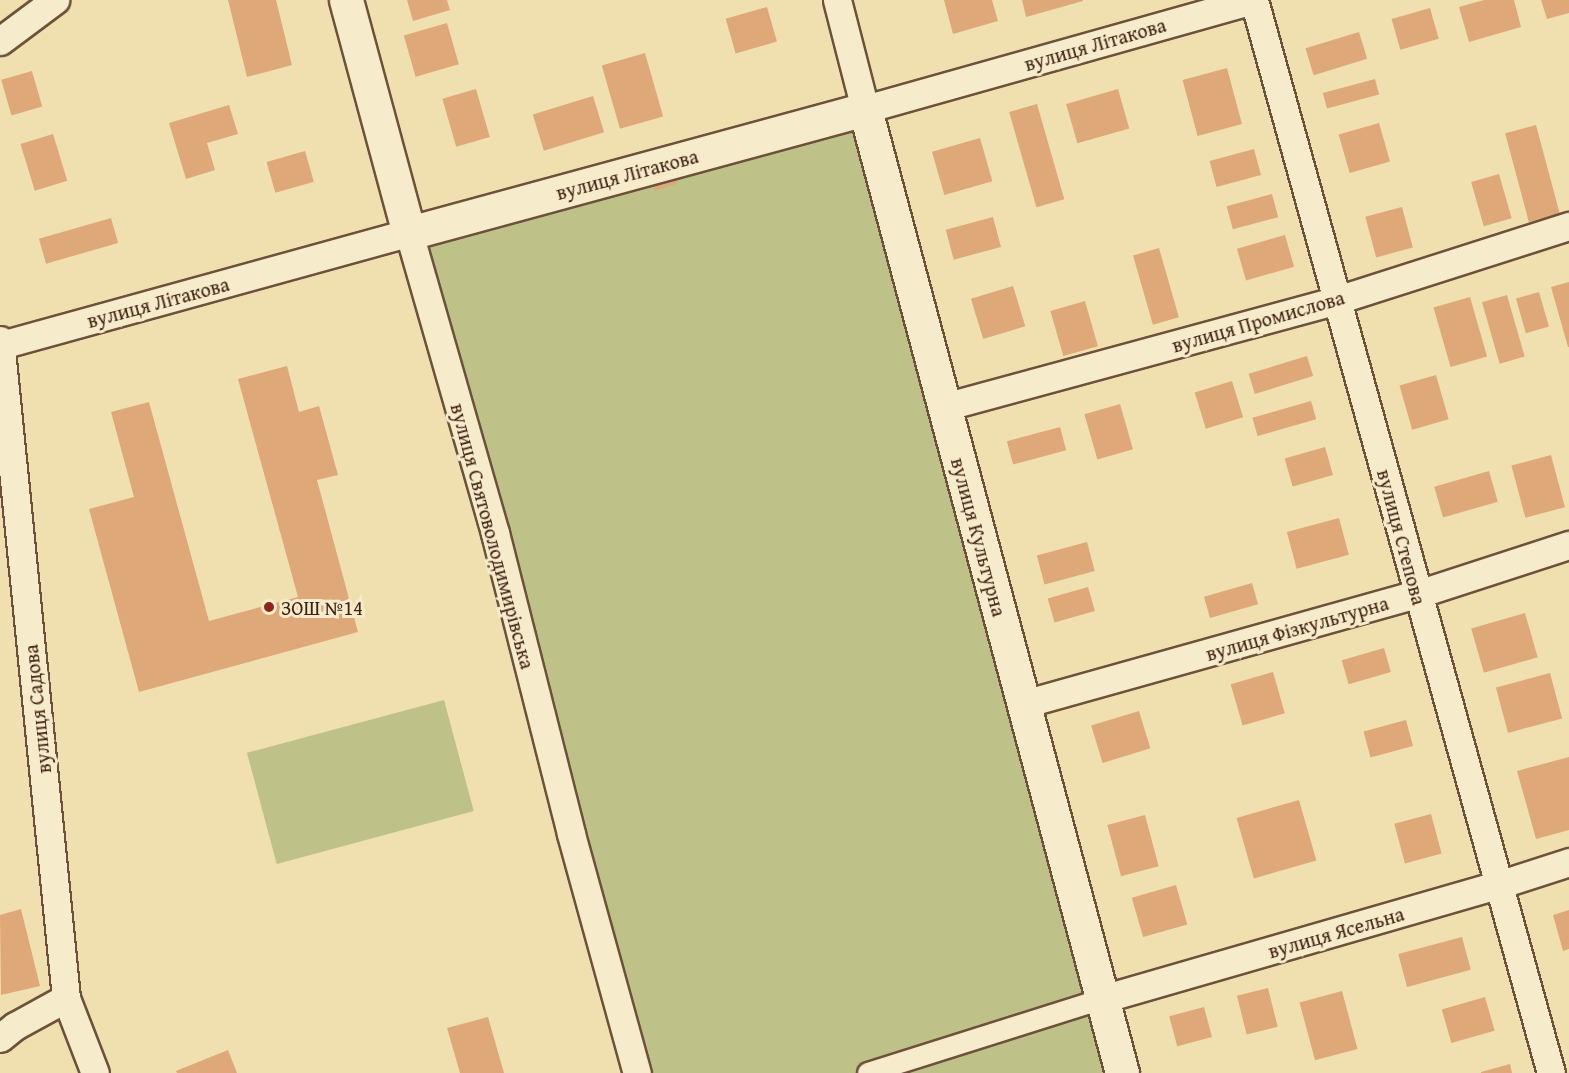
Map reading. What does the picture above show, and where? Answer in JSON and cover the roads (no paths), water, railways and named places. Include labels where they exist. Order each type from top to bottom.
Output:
[{"type":"street","points":[[0,41],[55,0]]},
{"type":"street","name":"вулиця Святоволодимирівська","points":[[346,0],[409,233],[495,533],[571,834],[637,1073]]},
{"type":"street","name":"вулиця Культурна","points":[[837,0],[1122,1073]]},
{"type":"street","name":"вулиця Літакова","points":[[1,343],[865,109],[1253,0]]},
{"type":"street","name":"вулиця Степова","points":[[1253,0],[1551,1073]]},
{"type":"street","name":"вулиця Промислова","points":[[944,407],[1337,300],[1569,226]]},
{"type":"street","name":"вулиця Садова","points":[[1,343],[66,998],[95,1073]]},
{"type":"street","name":"вулиця Фізкультурна","points":[[1023,704],[1418,594],[1569,546]]},
{"type":"street","name":"вулиця Ясельна","points":[[1102,999],[1498,885],[1569,862]]},
{"type":"street","points":[[0,1038],[15,1026],[66,998]]},
{"type":"street","points":[[868,1073],[1102,999]]},
{"type":"place","name":"ЗОШ №14","points":[[269,607]]}]
